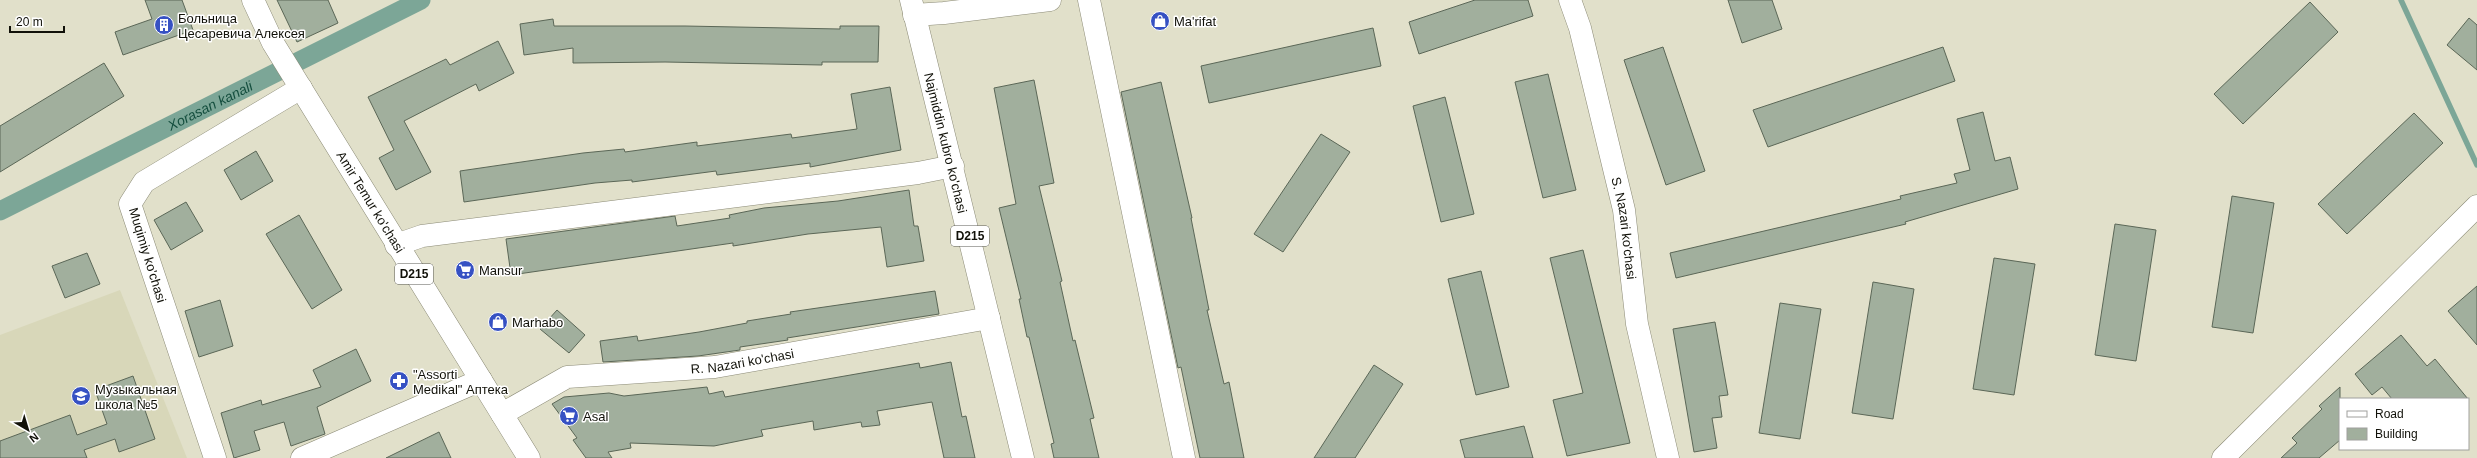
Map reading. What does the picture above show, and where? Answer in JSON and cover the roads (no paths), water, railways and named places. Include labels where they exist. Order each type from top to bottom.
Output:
[{"type":"street","name":"D215","points":[[253,0],[273,43],[301,88]]},
{"type":"street","points":[[912,7],[944,13],[1050,0]]},
{"type":"street","points":[[1089,0],[1184,458]]},
{"type":"street","name":"S. Nazari ko'chasi","points":[[1570,0],[1580,28],[1624,210],[1637,324],[1668,458]]},
{"type":"street","name":"Najmiddin kubro ko'chasi","points":[[912,7],[953,166],[1023,458]]},
{"type":"street","name":"Amir Temur ko'chasi","points":[[301,88],[396,245],[529,458]]},
{"type":"street","name":"Muqimiy ko'chasi","points":[[214,458],[130,204],[144,182],[301,88]]},
{"type":"street","points":[[396,245],[422,236],[918,173],[953,166]]},
{"type":"street","points":[[2223,458],[2477,206]]},
{"type":"street","name":"R. Nazari ko'chasi","points":[[502,414],[567,377],[714,367],[989,318]]},
{"type":"street","points":[[302,458],[481,380]]},
{"type":"waterway","name":"Xorasan kanali","points":[[0,211],[421,0]]},
{"type":"waterway","points":[[2401,0],[2477,165]]},
{"type":"place","name":"Ma'rifat","points":[[1160,21]]},
{"type":"place","name":"Больница Цесаревича Алексея","points":[[164,25]]},
{"type":"place","name":"Mansur","points":[[465,270]]},
{"type":"place","name":"Marhabo","points":[[498,322]]},
{"type":"place","name":"\"Assorti Medikal\" Аптека","points":[[399,381]]},
{"type":"place","name":"Музыкальная школа №5","points":[[81,396]]},
{"type":"place","name":"Asal","points":[[569,416]]}]
